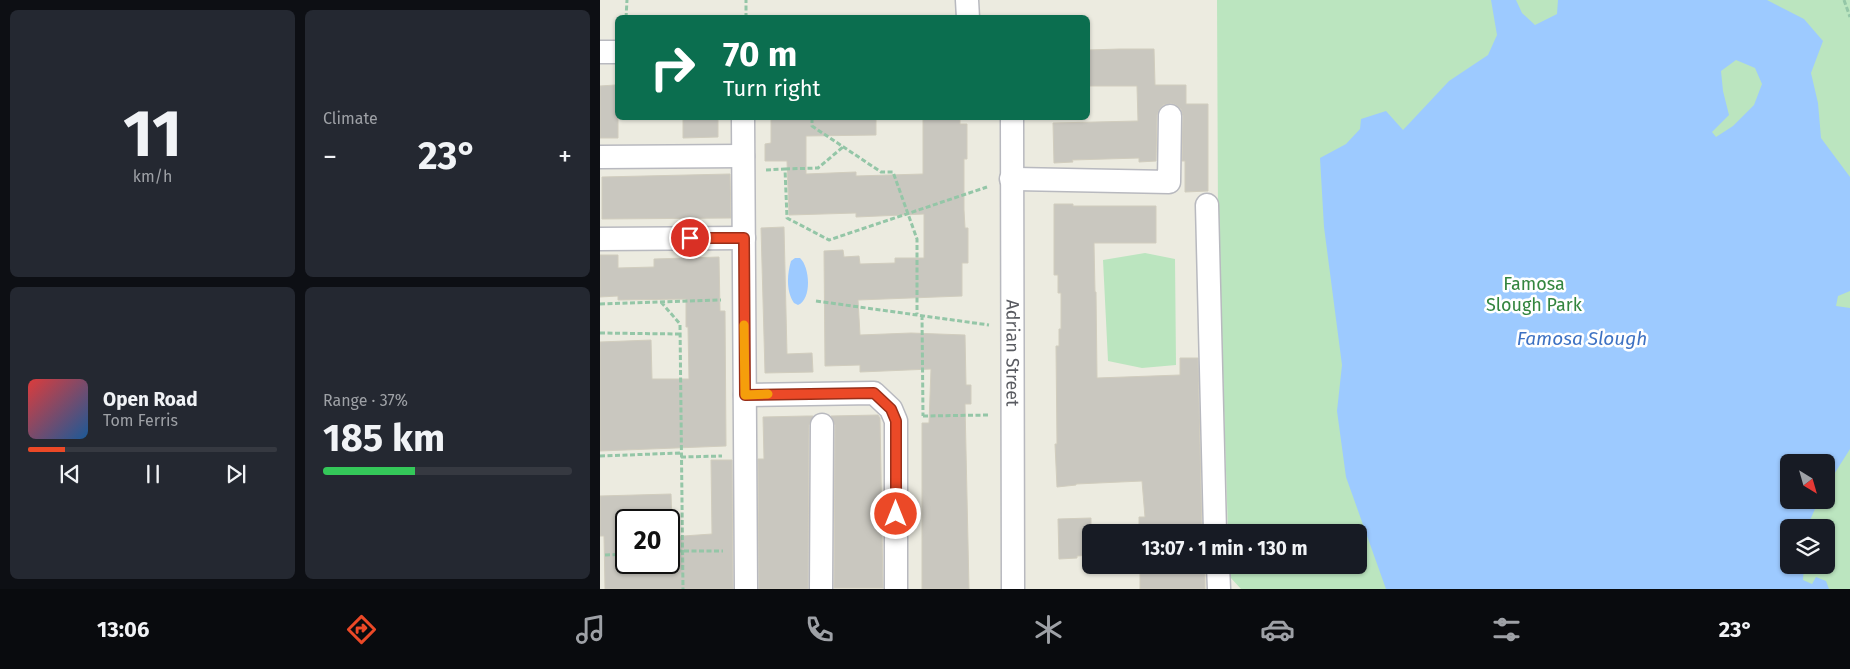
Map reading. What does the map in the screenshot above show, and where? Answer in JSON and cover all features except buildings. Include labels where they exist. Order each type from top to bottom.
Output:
[{"type":"street","points":[[967,0],[968,15]]},
{"type":"street","points":[[600,52],[615,52]]},
{"type":"street","points":[[1012,179],[1169,182],[1170,116]]},
{"type":"street","points":[[743,120],[746,589]]},
{"type":"street","name":"Adrian Street","points":[[1012,120],[1013,589]]},
{"type":"street","points":[[600,157],[743,163]]},
{"type":"street","points":[[1207,205],[1215,524]]},
{"type":"street","points":[[600,239],[744,238]]},
{"type":"street","points":[[745,395],[874,393],[891,409],[894,418],[896,589]]},
{"type":"street","points":[[821,589],[822,425]]},
{"type":"street","points":[[1218,574],[1219,589]]},
{"type":"path","points":[[626,15],[627,0]]},
{"type":"path","points":[[746,0],[746,15]]},
{"type":"path","points":[[1844,0],[1850,16]]},
{"type":"path","points":[[812,120],[812,126],[881,172],[893,172],[917,239],[917,314]]},
{"type":"path","points":[[743,163],[785,169],[818,168],[843,147]]},
{"type":"path","points":[[785,169],[787,218],[829,240],[987,187]]},
{"type":"path","points":[[600,304],[744,300]]},
{"type":"path","points":[[816,301],[922,314],[989,325]]},
{"type":"path","points":[[661,302],[680,324],[683,589]]},
{"type":"path","points":[[922,314],[923,416]]},
{"type":"path","points":[[600,334],[679,334]]},
{"type":"path","points":[[894,418],[990,415]]},
{"type":"path","points":[[600,456],[745,455]]},
{"type":"path","points":[[683,551],[746,551]]},
{"type":"path","points":[[605,555],[615,555]]},
{"type":"green space","name":"Famosa Slough","points":[[1217,0],[1850,0],[1850,589],[1241,589],[1230,577],[1230,574],[1367,574],[1367,524],[1228,524],[1218,219]]},
{"type":"green space","points":[[1145,253],[1175,259],[1176,365],[1142,368],[1108,361],[1103,260]]},
{"type":"water","name":"Famosa Slough","points":[[1491,0],[1516,0],[1522,13],[1535,25],[1557,14],[1558,0],[1767,0],[1804,19],[1823,41],[1811,73],[1818,103],[1821,138],[1850,177],[1850,291],[1838,296],[1836,306],[1850,308],[1850,449],[1835,473],[1835,454],[1780,454],[1780,509],[1815,509],[1811,519],[1780,519],[1780,574],[1803,574],[1803,580],[1812,584],[1816,577],[1826,581],[1829,589],[1386,589],[1367,536],[1367,524],[1363,524],[1346,477],[1337,411],[1342,365],[1324,227],[1320,158],[1346,144],[1360,129],[1361,119],[1386,111],[1403,130],[1449,81],[1488,55],[1497,35]],"holes":[[[1736,60],[1755,68],[1762,84],[1754,105],[1733,126],[1716,137],[1712,132],[1729,115],[1723,91],[1721,71]]]},
{"type":"water","points":[[795,258],[800,258],[803,262],[806,268],[808,283],[806,296],[803,302],[798,305],[791,298],[788,283],[791,261]]},
{"type":"slow traffic","points":[[744,325],[745,395],[768,394]]},
{"type":"route","points":[[690,238],[744,238],[745,395],[874,393],[891,409],[896,421],[896,514]]},
{"type":"park label","name":"Famosa Slough Park","points":[[1534,294]]}]
